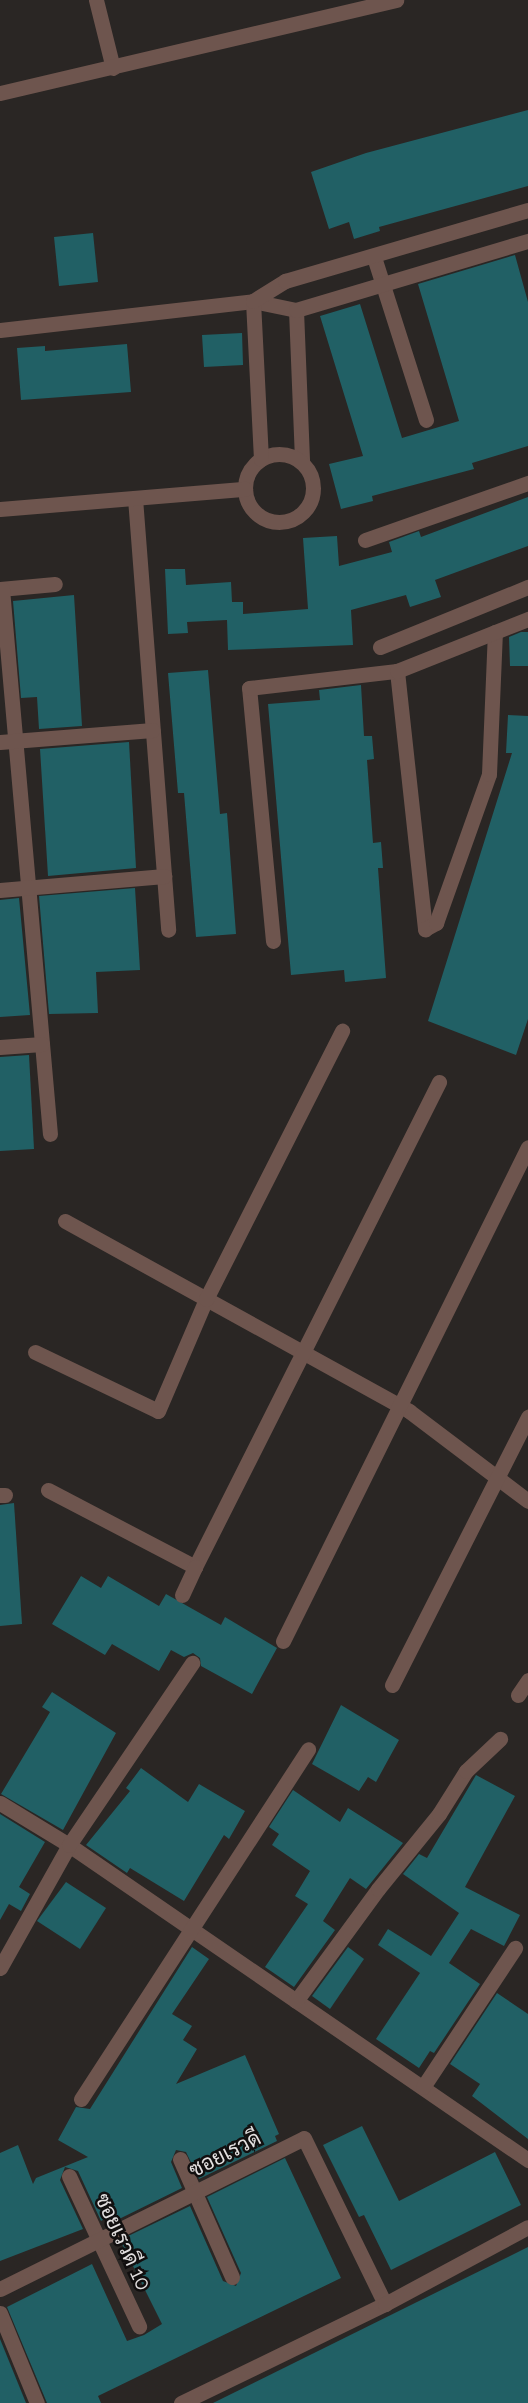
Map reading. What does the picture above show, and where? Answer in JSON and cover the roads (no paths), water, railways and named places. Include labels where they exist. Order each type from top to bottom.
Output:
[{"type":"street","points":[[96,0],[113,68]]},
{"type":"street","points":[[0,93],[396,0]]},
{"type":"street","points":[[253,301],[285,281],[374,257],[528,210]]},
{"type":"street","points":[[0,330],[253,301],[296,310],[528,241]]},
{"type":"street","points":[[374,257],[426,420]]},
{"type":"street","points":[[253,301],[261,459]]},
{"type":"street","points":[[296,310],[302,462]]},
{"type":"street","points":[[282,454],[302,462],[308,470],[314,491],[305,511],[297,518],[287,522],[267,520],[250,507],[245,489],[247,476],[261,459],[282,454]]},
{"type":"street","points":[[365,540],[528,483]]},
{"type":"street","points":[[0,509],[245,489]]},
{"type":"street","points":[[135,498],[168,930]]},
{"type":"street","points":[[50,1134],[27,889],[8,741],[1,589],[55,584]]},
{"type":"street","points":[[380,647],[528,587]]},
{"type":"street","points":[[273,941],[249,688],[397,671],[528,620]]},
{"type":"street","points":[[397,671],[425,928],[436,923],[489,774],[495,632]]},
{"type":"street","points":[[8,741],[153,730]]},
{"type":"street","points":[[0,890],[164,876]]},
{"type":"street","points":[[35,1352],[158,1411],[206,1299],[342,1031]]},
{"type":"street","points":[[0,1047],[42,1044]]},
{"type":"street","points":[[182,1595],[301,1351],[439,1082]]},
{"type":"street","points":[[283,1641],[402,1408],[528,1147]]},
{"type":"street","points":[[65,1221],[402,1408],[528,1502]]},
{"type":"street","points":[[392,1685],[528,1417]]},
{"type":"street","points":[[48,1491],[195,1567]]},
{"type":"street","points":[[0,1968],[69,1845],[192,1663]]},
{"type":"street","points":[[518,1695],[528,1680]]},
{"type":"street","points":[[297,2001],[378,1888],[439,1814],[466,1771],[500,1739]]},
{"type":"street","points":[[81,2099],[308,1749]]},
{"type":"street","points":[[0,1803],[69,1845],[528,2160]]},
{"type":"street","points":[[423,2087],[515,1948]]},
{"type":"street","name":"ซอยเรวดี","points":[[0,2289],[304,2138],[385,2304]]},
{"type":"street","points":[[180,2159],[232,2277]]},
{"type":"street","name":"ซอยเรวดี 10","points":[[69,2176],[139,2326]]},
{"type":"street","points":[[181,2403],[385,2304],[528,2228]]},
{"type":"street","points":[[0,2313],[38,2403]]}]
